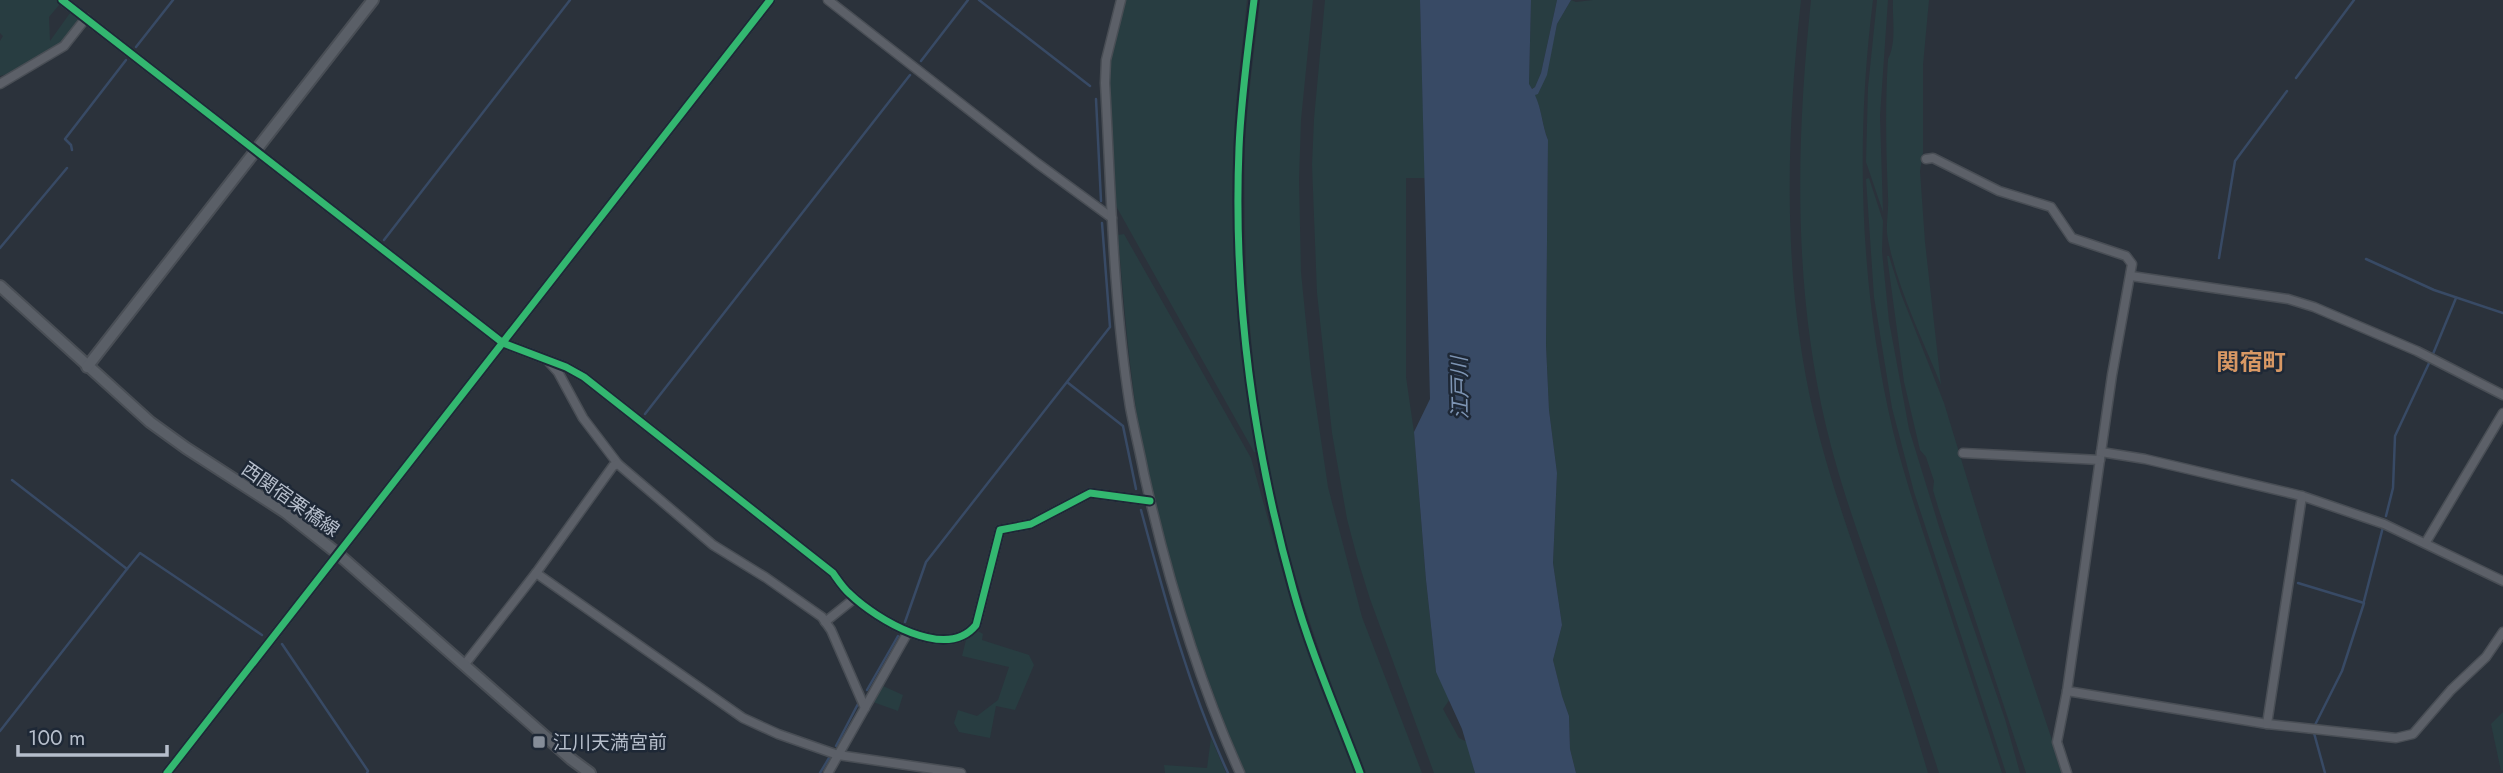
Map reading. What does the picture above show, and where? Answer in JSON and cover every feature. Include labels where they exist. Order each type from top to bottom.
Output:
[{"type":"main road","points":[[87,366],[373,0]]},
{"type":"main road","name":"西関宿栗橋線","points":[[0,286],[150,422],[285,512],[337,553],[588,773]]},
{"type":"street","points":[[62,0],[503,343],[566,367],[584,377],[833,573],[855,598],[908,632],[944,640],[970,633],[976,625],[1000,530],[1031,524],[1090,493],[1150,501]]},
{"type":"street","points":[[167,773],[770,0]]},
{"type":"street","points":[[828,0],[1112,218]]},
{"type":"street","points":[[1121,0],[1105,68],[1112,218],[1130,408],[1150,501],[1183,623],[1240,773]]},
{"type":"street","points":[[0,83],[64,46],[86,18]]},
{"type":"street","points":[[1926,159],[1933,158],[1999,191],[2051,207],[2072,238],[2126,256],[2132,264],[2112,376],[2067,691],[2057,742],[2067,773]]},
{"type":"street","points":[[2131,276],[2288,299],[2314,307],[2417,351],[2503,395]]},
{"type":"street","points":[[548,361],[558,372],[583,418],[618,464],[713,545],[765,577],[825,622],[865,708]]},
{"type":"street","points":[[2426,542],[2503,413]]},
{"type":"street","points":[[1964,453],[2145,458],[2302,496],[2384,524],[2503,581]]},
{"type":"street","points":[[465,664],[536,573],[613,466],[618,464]]},
{"type":"street","points":[[2267,724],[2302,496]]},
{"type":"street","points":[[536,573],[743,718],[778,734],[838,755],[961,773]]},
{"type":"street","points":[[825,622],[855,598]]},
{"type":"street","points":[[828,773],[908,632]]},
{"type":"street","points":[[2067,691],[2267,724],[2396,738],[2413,734],[2451,690],[2486,657],[2503,632]]},
{"type":"green space","points":[[0,0],[58,0],[78,16],[76,25],[59,44],[34,61],[0,76],[0,41],[3,36],[0,33]],"holes":[[[59,5],[70,13],[50,41],[49,17]]]},
{"type":"green space","points":[[1125,0],[1247,0],[1234,140],[1233,233],[1241,343],[1256,452],[1116,206],[1109,78],[1110,60]]},
{"type":"green space","points":[[1260,0],[1313,0],[1301,120],[1299,180],[1301,272],[1311,373],[1328,487],[1362,617],[1422,773],[1363,773],[1300,593],[1272,485],[1251,341],[1245,244],[1246,129]]},
{"type":"green space","points":[[1325,0],[1420,0],[1425,178],[1406,178],[1406,377],[1414,432],[1436,672],[1450,699],[1443,709],[1459,738],[1467,742],[1475,773],[1434,773],[1370,599],[1347,519],[1332,433],[1317,293],[1312,165]]},
{"type":"green space","points":[[1531,0],[1557,0],[1541,73],[1535,87],[1531,89],[1529,85]]},
{"type":"green space","points":[[1571,0],[1801,0],[1792,104],[1790,209],[1796,312],[1804,364],[1820,440],[1835,490],[1928,773],[1576,773],[1570,749],[1569,716],[1553,660],[1562,625],[1553,563],[1557,473],[1549,410],[1546,345],[1548,140],[1534,94],[1538,94],[1546,75],[1557,24]]},
{"type":"green space","points":[[1811,0],[1873,0],[1864,108],[1864,216],[1873,324],[1882,378],[1908,486],[2002,773],[1939,773],[1849,507],[1826,426],[1808,320],[1800,214],[1802,107]]},
{"type":"green space","points":[[1877,0],[1888,0],[1880,116],[1883,212],[1866,162],[1868,87]]},
{"type":"green space","points":[[1893,0],[1929,0],[1923,65],[1923,153],[1920,171],[1941,385],[1904,295],[1887,235],[1886,94],[1888,59],[1893,37]]},
{"type":"green space","points":[[1869,178],[1883,221],[1882,251],[1889,321],[1909,429],[1941,533],[2005,719],[2020,773],[2006,773],[1914,492],[1892,408],[1874,297],[1866,179]]},
{"type":"green space","points":[[1124,234],[1251,458],[1288,591],[1320,686],[1357,773],[1245,773],[1180,598],[1155,507],[1137,416],[1128,348],[1118,235]]},
{"type":"green space","points":[[1887,256],[1944,403],[1991,557],[2063,773],[2026,773],[1938,507],[1933,490],[1934,481],[1926,457],[1920,450],[1904,382]]},
{"type":"green space","points":[[978,631],[983,634],[982,640],[1029,655],[1034,665],[1015,710],[996,706],[990,738],[959,732],[954,723],[958,710],[977,716],[998,700],[1009,667],[962,656],[966,640]]},
{"type":"green space","points":[[883,686],[903,695],[898,711],[873,702]]},
{"type":"green space","points":[[2503,712],[2503,770],[2501,771],[2491,724]]},
{"type":"green space","points":[[1211,738],[1226,773],[1165,773],[1164,765],[1207,768]]},
{"type":"water","name":"江戸川","points":[[1420,0],[1531,0],[1529,84],[1532,89],[1541,73],[1557,0],[1571,0],[1557,24],[1547,75],[1535,95],[1548,140],[1546,345],[1549,410],[1557,473],[1553,563],[1562,625],[1553,660],[1569,716],[1570,749],[1576,773],[1475,773],[1462,729],[1436,672],[1414,432],[1430,399]]},
{"type":"waterway","points":[[136,47],[173,0]]},
{"type":"waterway","points":[[384,240],[570,0]]},
{"type":"waterway","points":[[921,61],[968,0]]},
{"type":"waterway","points":[[979,0],[1090,86]]},
{"type":"waterway","points":[[2296,78],[2354,0]]},
{"type":"waterway","points":[[72,150],[65,139],[126,60]]},
{"type":"waterway","points":[[645,414],[910,75]]},
{"type":"waterway","points":[[2219,258],[2235,161],[2287,91]]},
{"type":"waterway","points":[[1096,99],[1101,201]]},
{"type":"waterway","points":[[0,248],[67,168]]},
{"type":"waterway","points":[[905,622],[926,562],[1110,327],[1102,223]]},
{"type":"waterway","points":[[2366,259],[2434,290],[2503,313]]},
{"type":"waterway","points":[[2433,354],[2456,298]]},
{"type":"waterway","points":[[2386,516],[2393,488],[2395,436],[2430,361]]},
{"type":"waterway","points":[[1067,382],[1123,426],[1136,489]]},
{"type":"waterway","points":[[0,731],[127,569],[12,480]]},
{"type":"waterway","points":[[1141,510],[1190,676],[1228,773]]},
{"type":"waterway","points":[[2364,601],[2383,527]]},
{"type":"waterway","points":[[127,569],[140,553],[262,635]]},
{"type":"waterway","points":[[2298,583],[2364,603],[2342,671],[2314,727]]},
{"type":"waterway","points":[[867,690],[898,636]]},
{"type":"waterway","points":[[282,644],[367,773]]},
{"type":"waterway","points":[[836,746],[859,702]]},
{"type":"waterway","points":[[2314,733],[2325,773]]},
{"type":"waterway","points":[[820,773],[829,758]]},
{"type":"cycle path","points":[[62,0],[503,343],[566,367],[584,377],[833,573],[845,589],[862,604],[893,625],[930,638],[947,639],[963,635],[976,625],[1000,530],[1031,524],[1090,493],[1150,501]]},
{"type":"cycle path","points":[[167,773],[770,0]]},
{"type":"cycle path","points":[[1254,0],[1241,111],[1238,204],[1239,259],[1249,370],[1267,481],[1293,589],[1360,773]]},
{"type":"place","name":"江川天満宮前","points":[[539,742]]},
{"type":"district","name":"関宿町","points":[[2251,362]]}]
